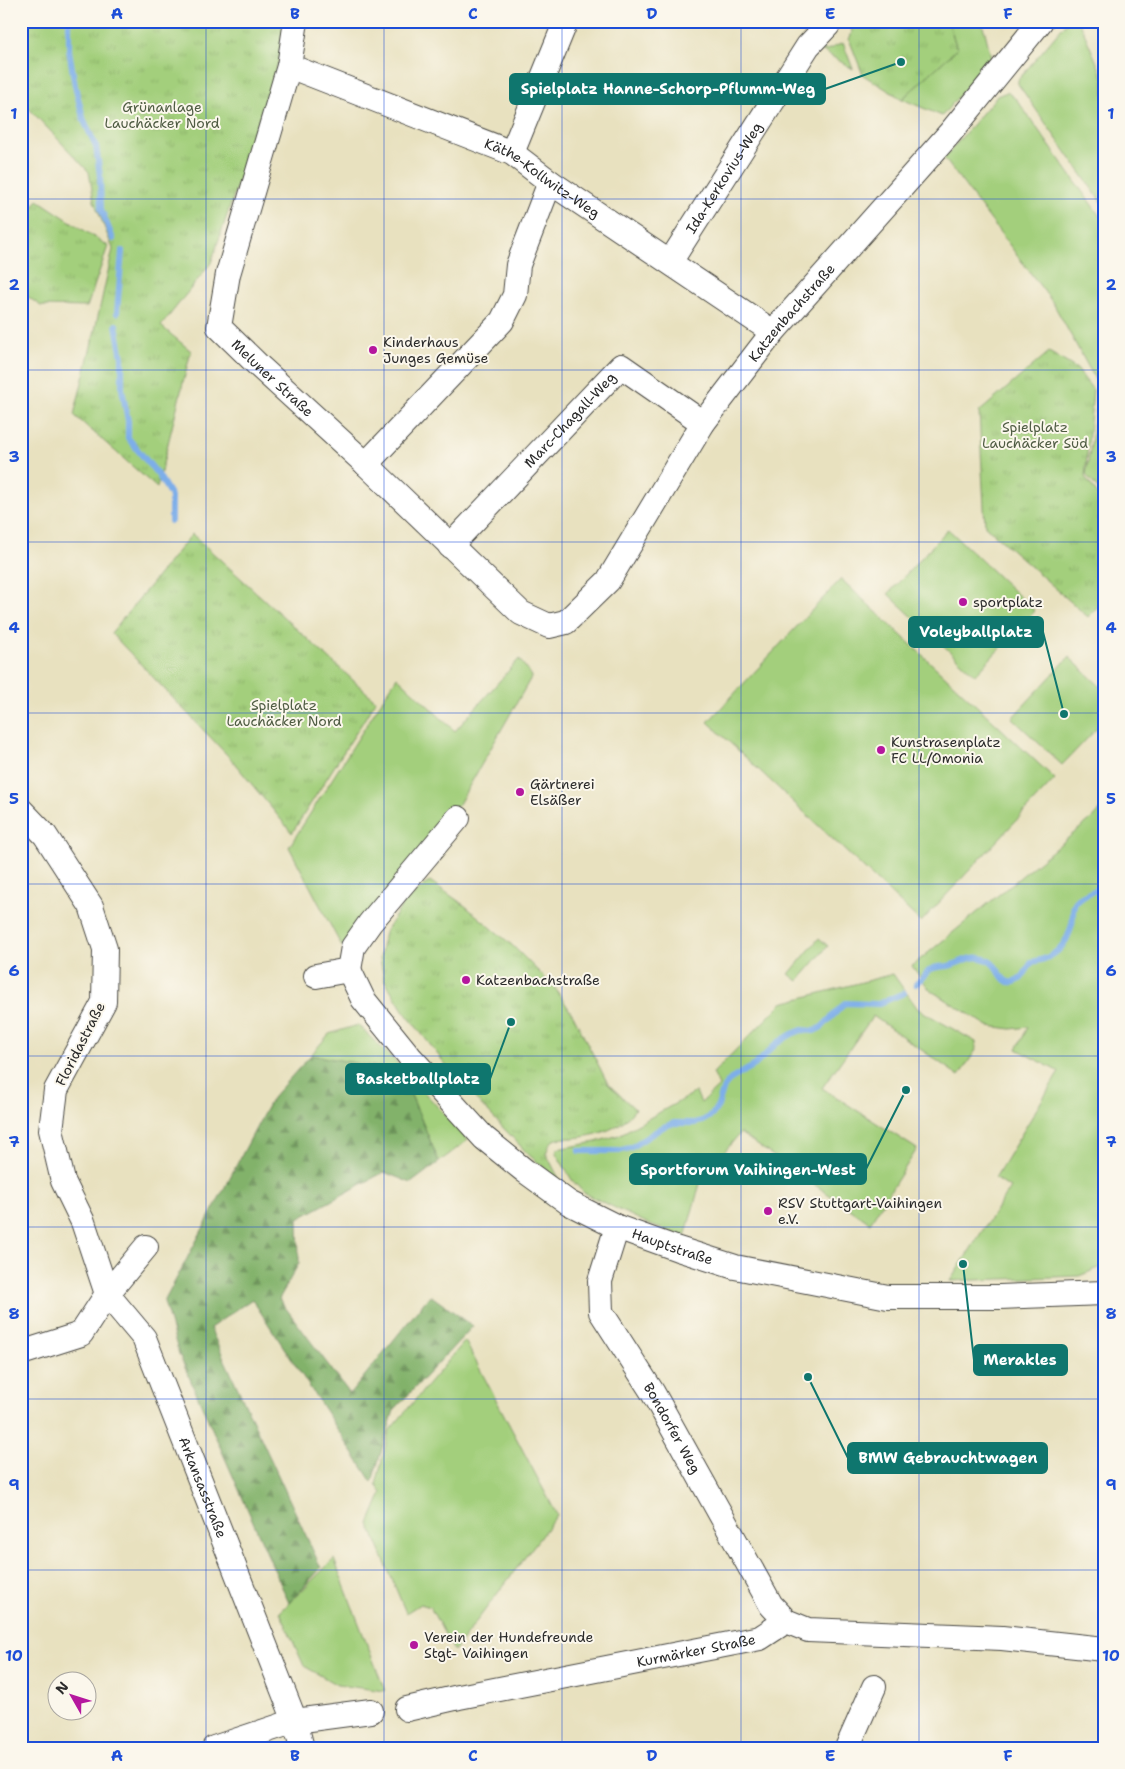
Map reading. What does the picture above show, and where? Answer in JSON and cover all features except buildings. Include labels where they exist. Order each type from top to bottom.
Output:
[{"type":"street","name":"Meluner Straße","points":[[296,21],[288,66],[228,274],[219,327],[366,464],[521,613],[549,626],[566,622]]},
{"type":"street","points":[[512,153],[566,21]]},
{"type":"street","name":"Ida-Kerkovius-Weg","points":[[670,262],[808,46],[829,21]]},
{"type":"street","name":"Katzenbachstraße","points":[[566,622],[608,581],[703,423],[773,332],[950,133],[1041,21]]},
{"type":"street","name":"Käthe-Kollwitz-Weg","points":[[288,66],[512,153],[550,182],[773,332]]},
{"type":"street","points":[[366,464],[502,321],[515,295],[518,265],[550,182]]},
{"type":"street","name":"Marc-Chagall-Weg","points":[[450,546],[621,366],[703,423]]},
{"type":"street","name":"Floridastraße","points":[[21,810],[45,835],[91,906],[105,949],[104,1002],[56,1090],[51,1130],[63,1181],[83,1222],[108,1294]]},
{"type":"street","points":[[316,976],[349,970],[353,947],[370,923],[458,818]]},
{"type":"street","name":"Hauptstraße","points":[[349,970],[363,999],[410,1057],[484,1138],[524,1171],[569,1203],[617,1227],[678,1250],[735,1267],[888,1297],[1000,1297],[1104,1293]]},
{"type":"street","name":"Bondorfer Weg","points":[[617,1227],[600,1281],[601,1312],[652,1393],[771,1605],[786,1621]]},
{"type":"street","points":[[21,1353],[82,1334],[108,1294],[146,1247]]},
{"type":"street","name":"Arkansasstraße","points":[[108,1294],[144,1338],[295,1721],[302,1748]]},
{"type":"street","points":[[786,1621],[808,1630],[1002,1638],[1104,1649]]},
{"type":"street","name":"Kurmärker Straße","points":[[406,1709],[459,1696],[760,1638],[786,1621]]},
{"type":"street","points":[[847,1748],[874,1687]]},
{"type":"street","points":[[214,1748],[295,1721],[371,1711]]},
{"type":"green space","name":"Grünanlage Lauchäcker Nord","points":[[21,21],[259,21],[284,26],[280,57],[211,263],[161,326],[191,351],[157,488],[74,415],[113,249],[94,201],[89,172],[21,100]]},
{"type":"green space","points":[[850,21],[948,21],[957,49],[902,99],[863,75],[849,39],[852,33]]},
{"type":"green space","points":[[948,21],[981,21],[991,57],[942,116],[902,99],[957,49]]},
{"type":"green space","points":[[1068,21],[1079,21],[1104,79],[1104,206],[1018,84],[1018,80]]},
{"type":"green space","points":[[843,43],[853,69],[821,50],[827,50]]},
{"type":"green space","points":[[1007,92],[1017,100],[1104,222],[1104,496],[1086,475],[1100,388],[1053,303],[944,158],[997,96]]},
{"type":"green space","points":[[38,200],[108,246],[87,307],[41,306],[21,292],[21,220]]},
{"type":"green space","name":"Spielplatz Lauchäcker Süd","points":[[1049,352],[1077,369],[1093,390],[1085,477],[1104,503],[1104,600],[1088,617],[985,526],[979,412]]},
{"type":"green space","points":[[948,529],[1035,611],[975,675],[888,594]]},
{"type":"green space","name":"Spielplatz Lauchäcker Nord","points":[[192,534],[376,701],[292,833],[231,759],[111,633]]},
{"type":"green space","name":"Kunstrasenplatz FC LL/Omonia","points":[[841,579],[1055,779],[921,922],[708,722]]},
{"type":"green space","points":[[1069,657],[1104,690],[1104,721],[1062,765],[1012,718]]},
{"type":"green space","points":[[519,659],[532,676],[459,804],[342,947],[289,847],[397,677],[455,731]]},
{"type":"green space","points":[[1104,806],[1104,1266],[1079,1276],[950,1281],[1010,1188],[995,1178],[1059,1072],[1017,1049],[1028,1027],[1011,1029],[988,1026],[930,990],[912,966],[1096,815]]},
{"type":"green space","points":[[430,881],[464,905],[513,946],[555,988],[573,1015],[608,1084],[635,1109],[623,1122],[608,1130],[592,1135],[552,1141],[546,1153],[560,1181],[529,1155],[457,1079],[403,1010],[384,979],[380,958],[385,932],[404,902]]},
{"type":"green space","points":[[819,938],[828,946],[798,981],[789,974]]},
{"type":"green space","points":[[893,974],[918,1009],[976,1042],[976,1050],[959,1076],[873,1016],[822,1088],[917,1149],[870,1223],[740,1133],[701,1180],[685,1237],[653,1226],[584,1193],[572,1180],[556,1153],[557,1149],[596,1142],[619,1135],[696,1092],[701,1103],[719,1086],[713,1073],[782,1003]]},
{"type":"green space","points":[[358,1025],[403,1069],[468,1140],[439,1162],[401,1071],[311,1055],[329,1034]]},
{"type":"green space","points":[[311,1055],[401,1071],[439,1162],[411,1183],[384,1172],[298,1219],[299,1263],[279,1299],[350,1394],[430,1295],[473,1326],[394,1410],[372,1482],[252,1299],[210,1328],[321,1568],[289,1603],[179,1354],[164,1302],[272,1098]]},
{"type":"green space","points":[[465,1341],[557,1515],[454,1651],[430,1607],[420,1604],[406,1613],[369,1524],[382,1493],[376,1485],[389,1431]]},
{"type":"green space","points":[[334,1559],[385,1691],[337,1685],[304,1666],[280,1612]]},
{"type":"waterway","points":[[69,21],[69,50],[75,86],[84,121],[96,146],[100,176],[101,209],[113,239]]},
{"type":"waterway","points":[[117,313],[122,251]]},
{"type":"waterway","points":[[116,325],[122,358],[122,389],[128,421],[128,438],[159,476],[171,496],[171,521]]},
{"type":"waterway","points":[[916,984],[936,967],[948,966],[970,958],[986,960],[995,966],[1004,979],[1010,982],[1017,981],[1023,977],[1032,962],[1046,958],[1063,945],[1070,932],[1076,901],[1082,896],[1104,886]]},
{"type":"waterway","points":[[579,1151],[617,1151],[630,1148],[663,1127],[674,1123],[695,1123],[704,1120],[712,1115],[718,1106],[724,1087],[731,1079],[755,1065],[777,1043],[802,1030],[814,1031],[822,1027],[845,1003],[878,1004],[904,993]]},
{"type":"place","name":"Spielplatz Hanne-Schorp-Pflumm-Weg","points":[[901,62]]},
{"type":"place","name":"Kinderhaus Junges Gemüse","points":[[373,350]]},
{"type":"place","name":"sportplatz","points":[[963,602]]},
{"type":"place","name":"Voleyballplatz","points":[[1064,714]]},
{"type":"place","name":"Kunstrasenplatz FC LL/Omonia","points":[[881,750]]},
{"type":"place","name":"Gärtnerei Elsäßer","points":[[520,792]]},
{"type":"place","name":"Katzenbachstraße","points":[[466,980]]},
{"type":"place","name":"Basketballplatz","points":[[511,1022]]},
{"type":"place","name":"Sportforum Vaihingen-West","points":[[906,1090]]},
{"type":"place","name":"RSV Stuttgart-Vaihingen e.V.","points":[[768,1211]]},
{"type":"place","name":"Merakles","points":[[963,1264]]},
{"type":"place","name":"BMW Gebrauchtwagen","points":[[808,1377]]},
{"type":"place","name":"Verein der Hundefreunde Stgt- Vaihingen","points":[[414,1645]]}]
